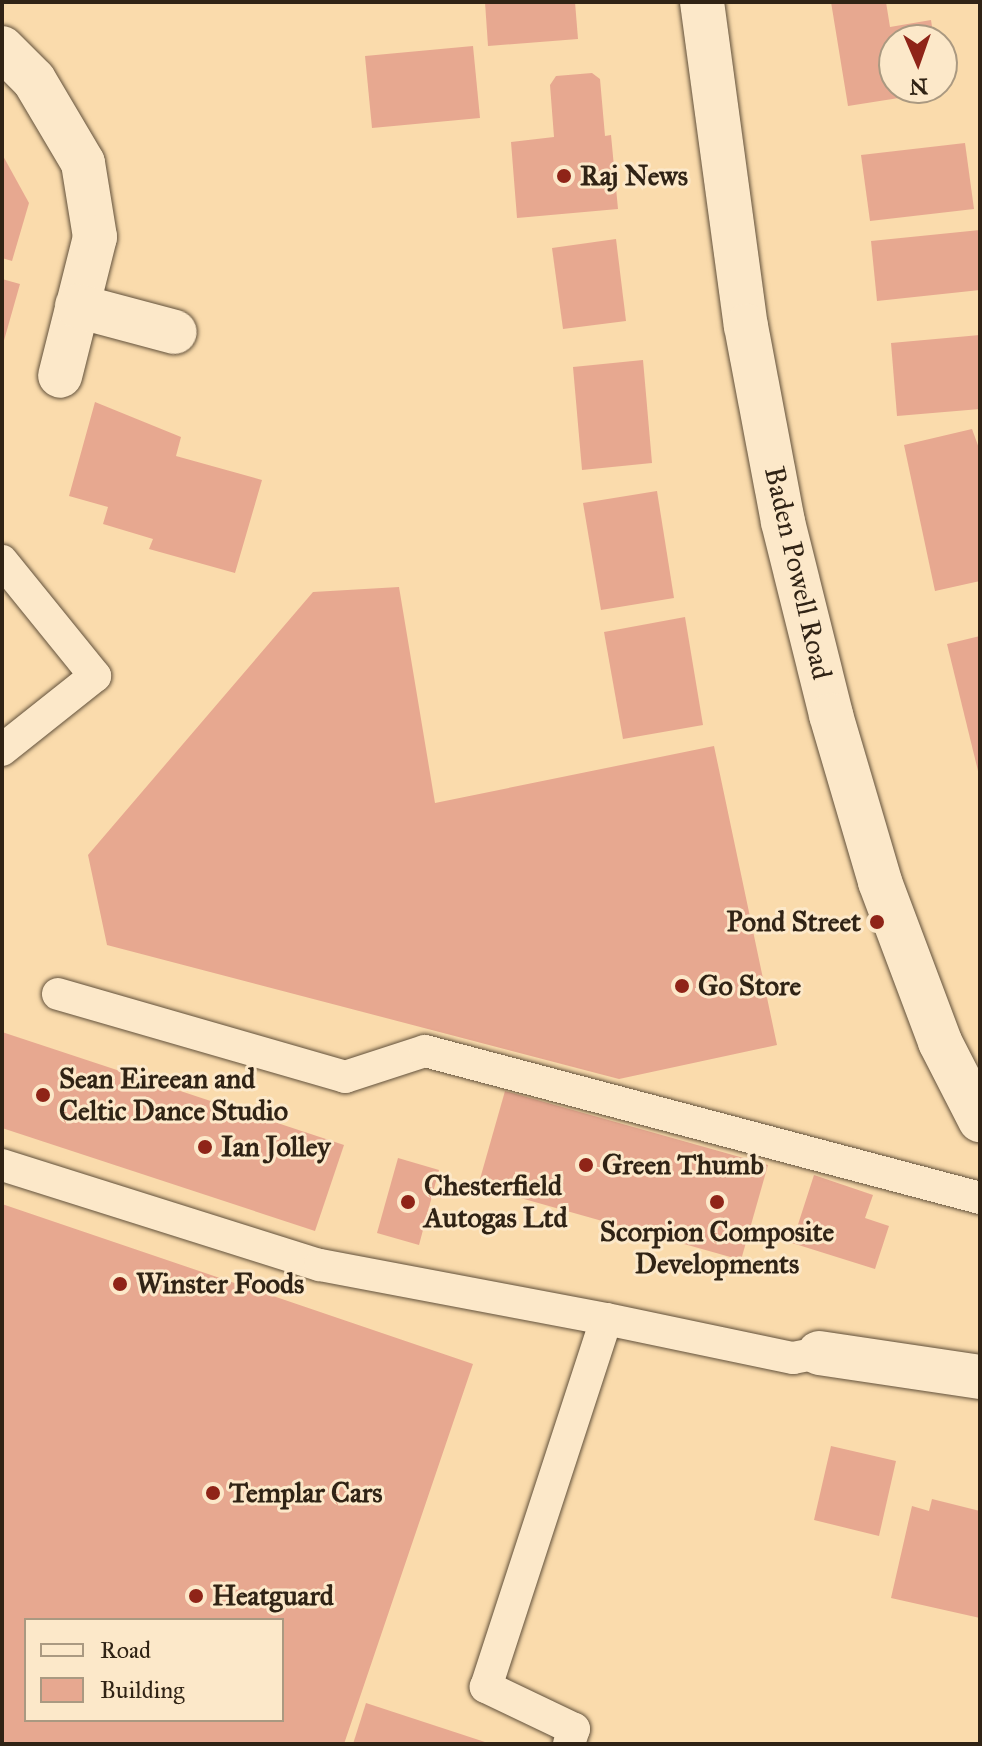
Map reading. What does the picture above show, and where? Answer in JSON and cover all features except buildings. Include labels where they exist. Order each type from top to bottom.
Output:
[{"type":"street","name":"Baden Powell Road","points":[[702,2],[746,326],[824,685],[880,882],[940,1042],[980,1120]]},
{"type":"street","points":[[2,48],[34,80],[83,163],[95,237],[60,376]]},
{"type":"street","points":[[77,306],[175,332]]},
{"type":"street","points":[[819,1353],[980,1377]]},
{"type":"lane","points":[[2,561],[95,676],[2,750]]},
{"type":"lane","points":[[58,994],[345,1077],[425,1051],[980,1198]]},
{"type":"lane","points":[[2,1165],[320,1265],[793,1358],[819,1353]]},
{"type":"lane","points":[[569,1744],[574,1729],[486,1687],[606,1319]]},
{"type":"place","name":"Raj News","points":[[564,176]]},
{"type":"place","name":"Pond Street","points":[[877,922]]},
{"type":"place","name":"Go Store","points":[[682,986]]},
{"type":"place","name":"Sean Eireean and Celtic Dance Studio","points":[[43,1095]]},
{"type":"place","name":"Ian Jolley","points":[[205,1147]]},
{"type":"place","name":"Green Thumb","points":[[586,1165]]},
{"type":"place","name":"Chesterfield Autogas Ltd","points":[[408,1202]]},
{"type":"place","name":"Scorpion Composite Developments","points":[[717,1202]]},
{"type":"place","name":"Winster Foods","points":[[120,1284]]},
{"type":"place","name":"Templar Cars","points":[[213,1493]]},
{"type":"place","name":"Heatguard","points":[[196,1596]]}]
